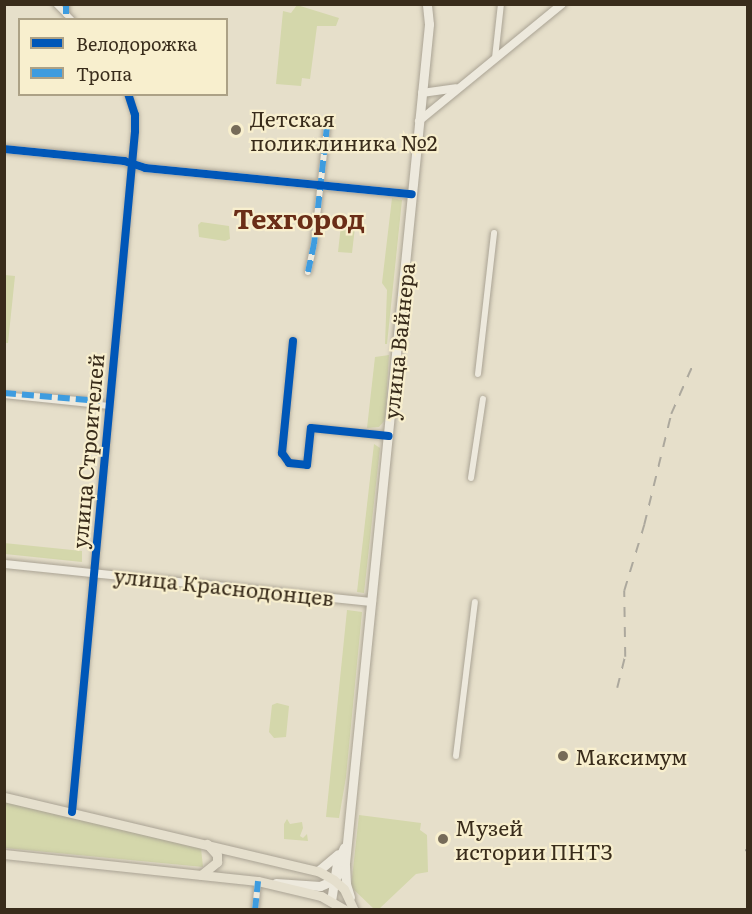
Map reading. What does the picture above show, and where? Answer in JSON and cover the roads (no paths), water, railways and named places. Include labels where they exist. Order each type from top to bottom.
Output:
[{"type":"main road","name":"улица Вайнера","points":[[354,909],[346,884],[346,840],[389,436],[429,24],[429,4]]},
{"type":"main road","points":[[4,797],[318,871],[334,880],[346,893],[354,909]]},
{"type":"main road","name":"улица Вайнера","points":[[331,901],[337,863],[346,840]]},
{"type":"main road","points":[[318,871],[329,863],[346,840]]},
{"type":"main road","points":[[201,874],[217,862],[217,855],[207,844]]},
{"type":"main road","points":[[4,854],[261,882],[320,886],[334,880],[345,863]]},
{"type":"main road","points":[[261,882],[331,901],[345,909]]},
{"type":"street","points":[[56,4],[70,18]]},
{"type":"street","points":[[66,4],[66,14]]},
{"type":"street","points":[[495,58],[501,4]]},
{"type":"street","points":[[419,121],[562,4]]},
{"type":"street","points":[[422,93],[441,92],[460,87]]},
{"type":"street","name":"улица Строителей","points":[[72,812],[132,164],[135,115],[129,96]]},
{"type":"street","points":[[308,272],[314,244],[327,126]]},
{"type":"street","points":[[4,149],[118,160],[145,168],[412,194]]},
{"type":"street","points":[[478,374],[494,233]]},
{"type":"street","points":[[293,341],[282,453],[289,463],[308,465],[311,428],[389,436]]},
{"type":"street","points":[[4,394],[109,406]]},
{"type":"street","points":[[4,394],[100,401]]},
{"type":"street","points":[[471,478],[483,399]]},
{"type":"street","name":"улица Краснодонцев","points":[[4,564],[372,602]]},
{"type":"street","points":[[456,756],[475,602]]},
{"type":"street","points":[[255,909],[261,882]]},
{"type":"railway","points":[[617,688],[625,657],[624,591],[644,525],[671,414],[694,362]]},
{"type":"place","name":"Детская поликлиника №2","points":[[236,130]]},
{"type":"place","name":"Максимум","points":[[563,756]]},
{"type":"place","name":"Музей истории ПНТЗ","points":[[443,839]]},
{"type":"district","name":"Техгород","points":[[299,218]]}]
